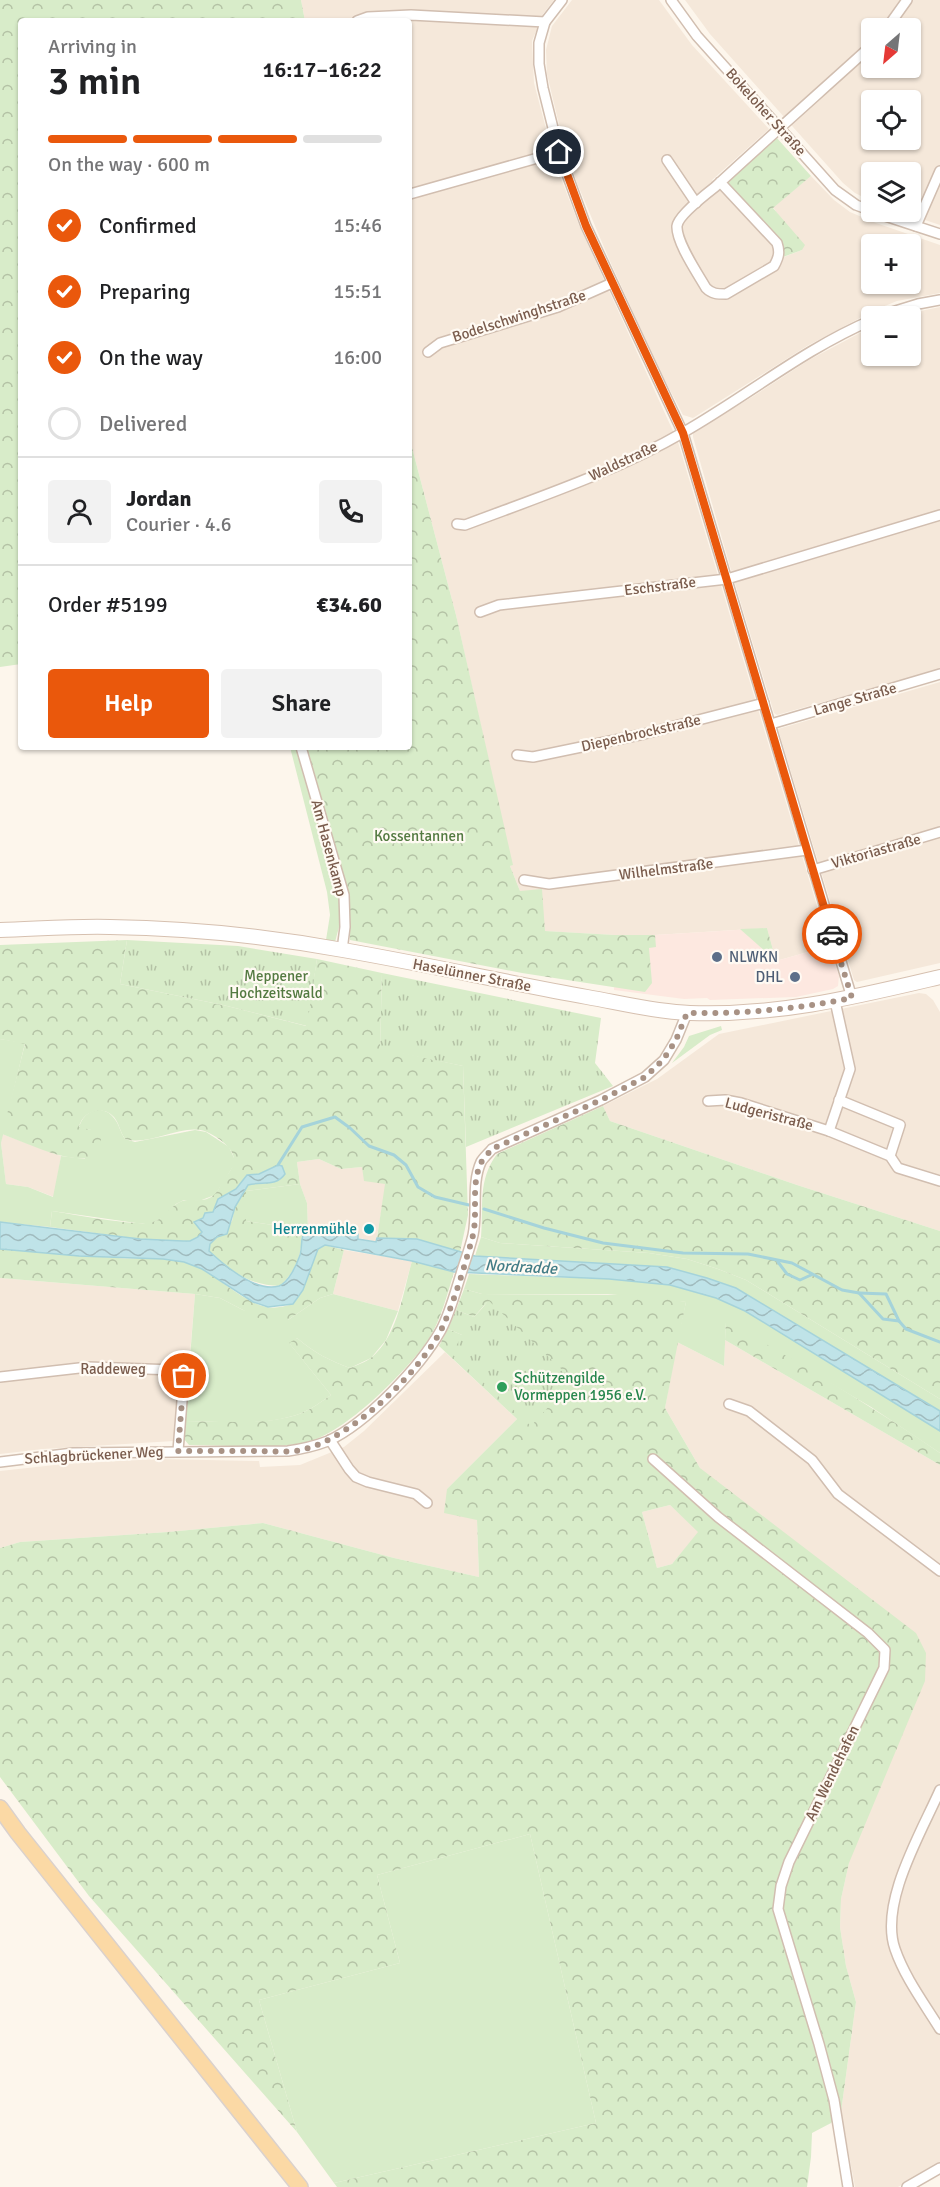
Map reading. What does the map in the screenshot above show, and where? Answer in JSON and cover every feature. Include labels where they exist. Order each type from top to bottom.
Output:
[{"type":"main road","points":[[0,1808],[300,2187]]},
{"type":"street","points":[[562,0],[545,22],[539,43],[539,64],[543,88],[559,152],[586,226],[683,433],[852,998]]},
{"type":"street","name":"Bokeloher Straße","points":[[671,0],[697,36],[835,190],[861,207]]},
{"type":"street","points":[[894,18],[907,0]]},
{"type":"street","points":[[365,18],[411,15],[545,22]]},
{"type":"street","points":[[720,182],[777,243],[780,251],[774,266],[726,294],[711,293],[706,288],[680,238],[677,225],[696,203],[861,55]]},
{"type":"street","points":[[412,193],[559,152]]},
{"type":"street","points":[[667,160],[696,203]]},
{"type":"street","points":[[916,226],[940,171]]},
{"type":"street","name":"Bokeloher Straße","points":[[904,222],[940,234]]},
{"type":"street","name":"Bodelschwinghstraße","points":[[428,352],[440,343],[549,310],[612,283]]},
{"type":"street","points":[[912,306],[940,300]]},
{"type":"street","name":"Waldstraße","points":[[457,525],[465,525],[602,472],[683,433],[814,349],[861,326]]},
{"type":"street","name":"Eschstraße","points":[[480,612],[499,605],[726,579],[940,515]]},
{"type":"street","name":"Lange Straße","points":[[771,724],[940,674]]},
{"type":"street","name":"Diepenbrockstraße","points":[[517,755],[533,757],[624,738],[764,703]]},
{"type":"street","name":"Am Hasenkamp","points":[[302,750],[344,895],[345,927],[342,950]]},
{"type":"street","name":"Viktoriastraße","points":[[813,870],[940,832]]},
{"type":"street","name":"Wilhelmstraße","points":[[524,880],[549,884],[807,850]]},
{"type":"street","name":"Haselünner Straße","points":[[0,930],[108,927],[242,935],[342,950],[532,987],[687,1013],[788,1009],[852,998],[940,977]]},
{"type":"street","name":"Ludgeristraße","points":[[829,1131],[850,1069],[834,1001]]},
{"type":"street","name":"Schlagbrückener Weg","points":[[0,1462],[72,1453],[288,1451],[330,1440],[350,1427],[376,1406],[426,1353],[442,1327],[473,1237],[476,1215],[476,1180],[481,1162],[492,1149],[601,1100],[645,1077],[663,1060],[676,1040],[687,1013]]},
{"type":"street","name":"Ludgeristraße","points":[[708,1101],[725,1100],[741,1103],[829,1131],[890,1156],[898,1168],[940,1181]]},
{"type":"street","points":[[839,1100],[900,1125],[890,1156]]},
{"type":"street","name":"Raddeweg","points":[[0,1377],[88,1367],[182,1372],[184,1376],[178,1451]]},
{"type":"street","points":[[729,1404],[748,1411],[812,1460],[838,1494],[940,1571]]},
{"type":"street","points":[[330,1440],[356,1477],[416,1494],[428,1503]]},
{"type":"street","name":"Am Wendehafen","points":[[653,1459],[718,1517],[868,1633],[885,1650],[884,1668],[789,1862],[781,1887],[778,1909],[831,2089],[848,2187]]},
{"type":"street","points":[[940,1790],[896,1890],[891,1911],[894,1947],[905,1973],[940,2029]]},
{"type":"street","points":[[907,2187],[940,2168]]},
{"type":"shaded area","points":[[301,0],[554,0],[543,14],[532,41],[534,83],[555,163],[579,225],[678,442],[829,946],[776,961],[767,928],[655,935],[544,931],[520,891],[510,866],[512,865],[456,615],[412,448],[412,18],[304,18]]},
{"type":"shaded area","points":[[572,0],[659,0],[692,45],[769,129],[712,180],[773,244],[775,255],[784,257],[802,250],[773,207],[811,176],[834,200],[850,212],[861,217],[861,222],[874,222],[908,234],[861,234],[861,294],[921,294],[921,238],[940,245],[940,293],[897,301],[885,306],[861,306],[861,317],[807,346],[693,418],[683,415],[659,369],[577,183],[562,137],[547,74],[546,50],[552,26]]},
{"type":"shaded area","points":[[685,0],[940,0],[940,225],[921,219],[921,162],[861,162],[861,196],[843,183],[710,34]]},
{"type":"shaded area","points":[[940,307],[940,669],[777,715],[774,713],[733,577],[693,432],[809,360],[861,332],[861,366],[921,366],[921,311]]},
{"type":"shaded area","points":[[940,682],[940,963],[857,982],[854,980],[778,729]]},
{"type":"shaded area","points":[[767,928],[776,961],[829,946],[839,976],[838,986],[796,997],[710,1000],[614,990],[615,935],[655,935]]},
{"type":"shaded area","points":[[919,993],[926,994],[933,1000],[940,1012],[940,1231],[610,1121],[603,1106],[657,1079],[719,1034]]},
{"type":"shaded area","points":[[2,1134],[61,1156],[54,1197],[28,1187],[6,1184]]},
{"type":"shaded area","points":[[319,1159],[341,1169],[362,1167],[386,1184],[376,1242],[331,1231],[308,1230],[307,1203],[300,1184],[297,1162]]},
{"type":"shaded area","points":[[344,1250],[412,1261],[398,1311],[333,1294]]},
{"type":"shaded area","points":[[0,1278],[195,1294],[189,1366],[179,1366],[174,1441],[0,1454]]},
{"type":"shaded area","points":[[725,1340],[940,1465],[940,2163],[898,2187],[855,2187],[841,2112],[856,2002],[846,1966],[840,1927],[841,1899],[849,1863],[700,1468],[665,1408],[677,1342],[724,1366]]},
{"type":"shaded area","points":[[445,1352],[517,1419],[447,1489],[477,1520],[479,1577],[394,1558],[263,1523],[20,1542],[0,1548],[0,1471],[64,1464],[158,1459],[259,1461],[260,1467],[300,1465],[344,1447],[364,1431]]},
{"type":"shaded area","points":[[670,1505],[699,1532],[672,1564],[657,1568],[642,1512]]},
{"type":"green space","points":[[0,0],[301,0],[304,18],[18,18],[18,664],[0,667]]},
{"type":"green space","points":[[776,137],[811,176],[773,208],[805,245],[802,250],[783,257],[783,250],[778,239],[727,182]]},
{"type":"green space","name":"Kossentannen","points":[[412,448],[456,615],[513,865],[510,866],[520,891],[542,889],[545,931],[655,935],[656,947],[649,948],[652,983],[645,992],[522,973],[350,940],[347,895],[305,750],[412,750]]},
{"type":"green space","points":[[291,750],[298,750],[341,895],[339,927],[335,942],[326,940],[330,915],[327,892]]},
{"type":"green space","points":[[767,928],[776,961],[740,929]]},
{"type":"green space","points":[[127,940],[120,984],[223,1005],[306,1026],[317,959],[382,973],[380,1048],[463,1066],[468,1215],[460,1252],[417,1239],[377,1238],[385,1184],[364,1181],[362,1167],[341,1169],[319,1159],[297,1162],[300,1184],[246,1191],[246,1221],[308,1230],[302,1235],[301,1249],[294,1269],[280,1286],[259,1283],[241,1276],[209,1251],[210,1244],[232,1221],[235,1207],[248,1185],[277,1181],[285,1174],[278,1165],[259,1174],[247,1175],[236,1189],[221,1197],[213,1212],[205,1213],[199,1237],[190,1241],[140,1239],[50,1227],[52,1211],[120,1222],[153,1222],[182,1201],[212,1197],[233,1165],[233,1155],[230,1150],[217,1137],[207,1132],[188,1130],[145,1140],[125,1139],[114,1117],[98,1110],[84,1117],[79,1127],[91,1130],[101,1138],[100,1152],[95,1158],[83,1159],[59,1155],[2,1134],[25,1044],[0,1039],[0,945]]},
{"type":"green space","name":"Meppener Hochzeitswald","points":[[127,940],[238,946],[317,959],[307,1026],[223,1005],[120,984]]},
{"type":"green space","points":[[382,973],[601,1018],[595,1063],[613,1086],[466,1147],[463,1066],[380,1049]]},
{"type":"green space","points":[[721,1026],[722,1030],[710,1035],[672,1063],[689,1036]]},
{"type":"green space","points":[[0,1039],[25,1043],[1,1143],[6,1184],[28,1187],[53,1197],[61,1156],[85,1159],[91,1130],[79,1128],[88,1114],[98,1110],[113,1117],[125,1139],[135,1142],[195,1130],[206,1132],[229,1147],[234,1158],[234,1165],[215,1195],[199,1201],[184,1200],[176,1204],[164,1217],[152,1223],[136,1223],[52,1211],[50,1227],[0,1222]]},
{"type":"green space","points":[[603,1106],[610,1121],[940,1231],[940,1399],[746,1280],[718,1269],[687,1259],[649,1253],[500,1243],[481,1237],[484,1184],[486,1174],[497,1154]]},
{"type":"green space","points":[[300,1184],[307,1203],[308,1230],[246,1221],[246,1191]]},
{"type":"green space","points":[[481,1237],[500,1243],[649,1253],[687,1259],[718,1269],[746,1280],[940,1399],[940,1411],[736,1288],[667,1267],[475,1256]]},
{"type":"green space","points":[[325,1245],[344,1250],[333,1294],[320,1298],[288,1320],[266,1322],[220,1298],[195,1294],[0,1278],[0,1249],[118,1258],[170,1259],[187,1262],[207,1272],[256,1303],[266,1307],[276,1307],[293,1304],[318,1249]]},
{"type":"green space","points":[[412,1261],[454,1272],[437,1324],[428,1340],[374,1400],[339,1427],[322,1437],[307,1442],[264,1446],[189,1445],[184,1439],[185,1421],[251,1422],[295,1416],[331,1395],[289,1343],[297,1338],[322,1356],[350,1368],[370,1359],[381,1348],[394,1325]]},
{"type":"green space","points":[[469,1274],[609,1279],[670,1285],[716,1298],[745,1311],[940,1431],[940,1453],[871,1407],[726,1322],[724,1366],[677,1342],[686,1302],[608,1294],[482,1294],[464,1289]]},
{"type":"green space","points":[[464,1289],[482,1294],[644,1295],[686,1302],[665,1408],[700,1468],[916,1633],[926,1653],[925,1681],[849,1863],[841,1899],[840,1927],[846,1966],[856,2002],[841,2112],[831,2123],[812,2133],[807,2187],[337,2187],[334,2183],[596,2123],[530,1834],[377,1875],[400,1963],[259,2000],[297,2132],[89,1896],[0,1777],[0,1548],[20,1542],[263,1523],[394,1558],[479,1577],[477,1520],[444,1513],[447,1489],[517,1419],[439,1346],[448,1329],[462,1335],[488,1301],[474,1317],[456,1310]],"holes":[[[670,1505],[698,1532],[672,1564],[657,1568],[642,1512]]]},
{"type":"green space","points":[[195,1294],[220,1298],[243,1310],[288,1320],[320,1298],[333,1294],[398,1311],[386,1340],[371,1358],[350,1368],[322,1356],[297,1338],[290,1344],[331,1395],[306,1411],[295,1416],[264,1421],[185,1421]]},
{"type":"green space","points":[[489,1301],[573,1380],[531,1426],[452,1354],[462,1335],[448,1329],[456,1310],[474,1317]]},
{"type":"green space","points":[[726,1321],[914,1435],[940,1453],[940,1465],[725,1340]]},
{"type":"green space","points":[[530,1834],[596,2123],[334,2183],[297,2132],[259,2000],[400,1963],[377,1875]]},
{"type":"water","name":"Nordradde","points":[[278,1165],[282,1166],[285,1174],[277,1181],[248,1185],[235,1207],[227,1234],[217,1237],[210,1244],[209,1251],[251,1282],[270,1287],[283,1284],[297,1263],[305,1232],[308,1230],[331,1231],[340,1228],[358,1234],[358,1239],[376,1242],[377,1238],[417,1239],[475,1256],[667,1267],[736,1288],[940,1411],[940,1431],[745,1311],[716,1298],[670,1285],[609,1279],[454,1272],[412,1261],[325,1245],[318,1249],[303,1290],[293,1304],[268,1307],[253,1302],[202,1269],[184,1262],[0,1249],[0,1222],[140,1239],[190,1241],[202,1232],[194,1222],[203,1218],[205,1213],[213,1212],[218,1199],[236,1189],[247,1175],[259,1174]]},
{"type":"waterway","points":[[278,1165],[302,1127],[335,1117],[369,1146],[394,1155],[406,1165],[418,1187],[435,1197],[469,1205]]},
{"type":"waterway","points":[[484,1209],[603,1243],[683,1253],[748,1254],[792,1263],[842,1290],[859,1293],[883,1319],[899,1321],[906,1329],[940,1342]]},
{"type":"waterway","points":[[778,1262],[787,1274],[800,1280],[811,1275]]},
{"type":"waterway","points":[[859,1293],[886,1294],[899,1321]]},
{"type":"way so far","points":[[184,1376],[178,1451],[288,1451],[330,1440],[350,1427],[382,1401],[407,1375],[426,1353],[442,1327],[473,1237],[476,1215],[476,1180],[481,1162],[492,1149],[601,1100],[645,1077],[663,1060],[676,1040],[687,1013],[788,1009],[852,998],[832,934]]},
{"type":"place","name":"NLWKN","points":[[717,957]]},
{"type":"place","name":"DHL","points":[[795,977]]},
{"type":"place","name":"Herrenmühle","points":[[369,1229]]},
{"type":"place","name":"Schützengilde Vormeppen 1956 e.V.","points":[[502,1387]]},
{"type":"route","points":[[559,152],[586,226],[683,433],[832,934]]}]
